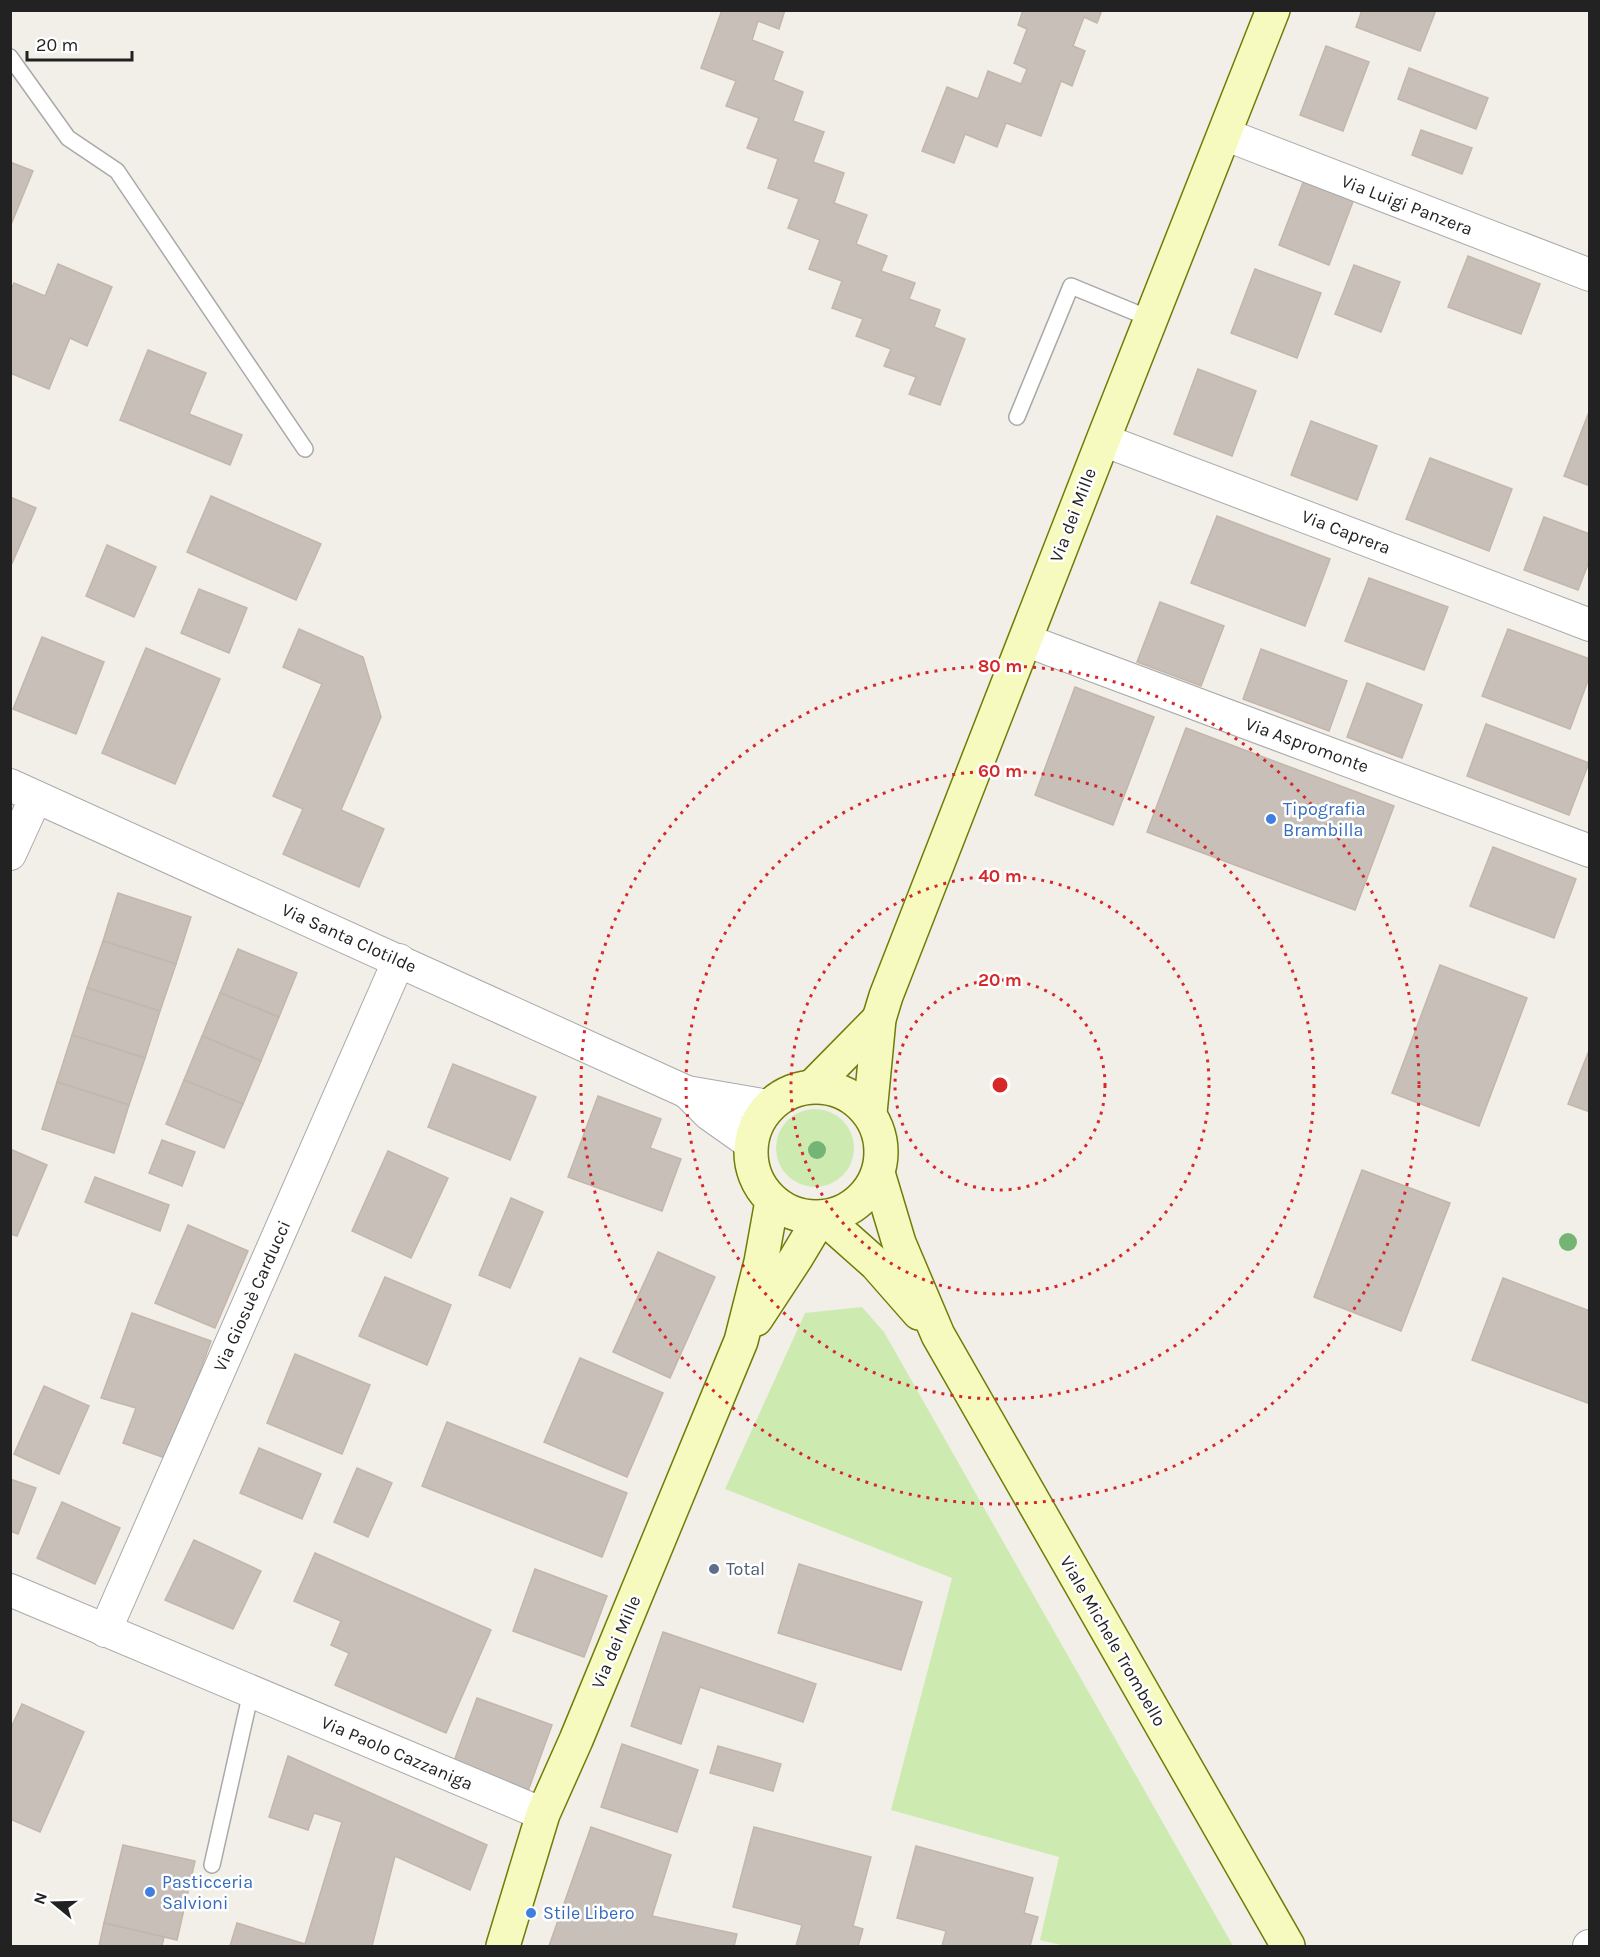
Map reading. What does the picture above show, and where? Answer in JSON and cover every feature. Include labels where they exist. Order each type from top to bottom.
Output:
[{"type":"main road","name":"Via dei Mille","points":[[870,1113],[879,1019],[1102,440],[1272,11]]},
{"type":"main road","name":"Via dei Mille","points":[[813,1086],[879,1019]]},
{"type":"main road","points":[[813,1086],[834,1088],[854,1098],[870,1113],[879,1132],[881,1152],[878,1173],[869,1189],[857,1203],[841,1212],[821,1218],[794,1214],[772,1201],[758,1184],[750,1164],[750,1143],[756,1123],[768,1106],[788,1092],[813,1086]]},
{"type":"main road","name":"Viale Michele Trombello","points":[[878,1173],[899,1243],[938,1335],[1288,1947]]},
{"type":"main road","name":"Via dei Mille","points":[[503,1947],[543,1814],[741,1341],[761,1262],[772,1201]]},
{"type":"main road","name":"Via dei Mille","points":[[741,1341],[821,1218]]},
{"type":"main road","name":"Viale Michele Trombello","points":[[821,1218],[876,1264],[938,1335]]},
{"type":"street","name":"Via Luigi Panzera","points":[[1224,135],[1590,275]]},
{"type":"street","name":"Via Caprera","points":[[1102,440],[1590,625]]},
{"type":"street","name":"Via Aspromonte","points":[[1025,640],[1590,851]]},
{"type":"street","points":[[10,854],[23,791]]},
{"type":"street","name":"Via Santa Clotilde","points":[[23,791],[687,1092],[768,1106]]},
{"type":"street","name":"Via Giosuè Carducci","points":[[105,1631],[399,960]]},
{"type":"street","name":"Via Santa Clotilde","points":[[687,1092],[710,1114],[750,1143]]},
{"type":"street","name":"Via Paolo Cazzaniga","points":[[10,1590],[543,1814]]},
{"type":"lane","points":[[10,57],[68,138],[117,171],[305,450]]},
{"type":"lane","points":[[1017,417],[1071,286],[1151,319]]},
{"type":"lane","points":[[212,1864],[251,1692]]},
{"type":"green space","points":[[815,1109],[830,1112],[842,1121],[851,1133],[854,1148],[851,1163],[842,1175],[830,1184],[815,1187],[800,1184],[788,1175],[779,1163],[776,1148],[779,1133],[788,1121],[800,1112]]},
{"type":"green space","points":[[862,1307],[884,1332],[1233,1946],[1065,1946],[1040,1940],[1059,1857],[891,1810],[952,1578],[725,1489],[805,1313]]},
{"type":"building","points":[[722,10],[785,10],[779,29],[758,21],[752,40],[783,52],[773,80],[803,92],[793,121],[824,132],[813,162],[844,173],[834,203],[867,215],[856,244],[887,256],[881,271],[915,283],[909,299],[940,310],[934,327],[965,339],[940,405],[909,394],[916,377],[884,366],[891,349],[856,336],[863,319],[832,308],[842,281],[809,269],[820,240],[788,228],[799,199],[768,188],[778,159],[747,148],[759,118],[726,106],[736,81],[701,68]]},
{"type":"building","points":[[1023,10],[1102,10],[1097,23],[1084,17],[1073,46],[1085,51],[1072,86],[1061,81],[1041,136],[1006,123],[997,147],[965,134],[954,163],[922,151],[947,87],[978,99],[988,71],[1021,84],[1027,69],[1014,63],[1027,29],[1018,25]]},
{"type":"building","points":[[1362,10],[1436,10],[1420,51],[1356,27]]},
{"type":"building","points":[[1326,46],[1369,62],[1343,131],[1300,115]]},
{"type":"building","points":[[1409,68],[1488,98],[1476,129],[1398,99]]},
{"type":"building","points":[[1421,130],[1472,148],[1462,174],[1412,155]]},
{"type":"building","points":[[10,162],[33,171],[10,227]]},
{"type":"building","points":[[1304,180],[1354,199],[1329,265],[1279,245]]},
{"type":"building","points":[[1468,256],[1540,284],[1521,334],[1448,307]]},
{"type":"building","points":[[58,264],[112,287],[87,346],[70,338],[49,389],[10,373],[10,292],[14,283],[45,296]]},
{"type":"building","points":[[1354,265],[1400,282],[1381,332],[1335,314]]},
{"type":"building","points":[[1255,269],[1321,293],[1297,358],[1231,333]]},
{"type":"building","points":[[148,350],[206,373],[189,414],[242,435],[230,465],[120,420]]},
{"type":"building","points":[[1198,369],[1256,391],[1232,456],[1174,434]]},
{"type":"building","points":[[1590,413],[1590,486],[1564,476]]},
{"type":"building","points":[[1311,421],[1377,446],[1357,500],[1291,475]]},
{"type":"building","points":[[1430,458],[1512,489],[1489,551],[1406,519]]},
{"type":"building","points":[[211,496],[321,544],[296,600],[187,552]]},
{"type":"building","points":[[10,497],[36,508],[10,568]]},
{"type":"building","points":[[1217,516],[1330,559],[1305,626],[1191,583]]},
{"type":"building","points":[[1544,517],[1590,534],[1590,559],[1578,590],[1524,570]]},
{"type":"building","points":[[107,545],[156,567],[134,617],[86,596]]},
{"type":"building","points":[[1369,578],[1448,607],[1424,670],[1345,641]]},
{"type":"building","points":[[199,589],[247,608],[229,653],[181,633]]},
{"type":"building","points":[[1160,602],[1224,626],[1201,686],[1137,662]]},
{"type":"building","points":[[299,629],[363,657],[381,717],[341,810],[384,829],[359,887],[283,854],[303,809],[273,796],[322,684],[283,667]]},
{"type":"building","points":[[1508,629],[1590,659],[1590,675],[1570,729],[1482,696]]},
{"type":"building","points":[[42,637],[104,662],[76,734],[13,709]]},
{"type":"building","points":[[146,648],[220,679],[175,784],[102,753]]},
{"type":"building","points":[[1261,649],[1347,681],[1329,731],[1243,699]]},
{"type":"building","points":[[1367,683],[1422,705],[1402,758],[1347,737]]},
{"type":"building","points":[[1075,687],[1154,717],[1113,825],[1035,795]]},
{"type":"building","points":[[1486,724],[1589,763],[1569,815],[1467,776]]},
{"type":"building","name":"Tipografia Brambilla","points":[[1186,728],[1394,806],[1355,910],[1147,832]]},
{"type":"building","points":[[1493,847],[1576,879],[1554,938],[1470,906]]},
{"type":"building","points":[[118,893],[191,917],[176,964],[103,941]]},
{"type":"building","points":[[103,941],[176,964],[160,1011],[87,988]]},
{"type":"building","points":[[238,949],[297,973],[279,1017],[220,993]]},
{"type":"building","points":[[1440,965],[1527,998],[1479,1126],[1392,1093]]},
{"type":"building","points":[[87,988],[160,1011],[145,1058],[72,1035]]},
{"type":"building","points":[[220,993],[279,1017],[261,1061],[202,1036]]},
{"type":"building","points":[[72,1035],[145,1058],[129,1105],[57,1082]]},
{"type":"building","points":[[202,1036],[261,1061],[243,1104],[184,1080]]},
{"type":"building","points":[[1590,1048],[1590,1112],[1568,1104]]},
{"type":"building","points":[[453,1064],[536,1097],[510,1160],[428,1127]]},
{"type":"building","points":[[184,1080],[243,1104],[224,1148],[166,1124]]},
{"type":"building","points":[[57,1082],[129,1105],[114,1153],[42,1129]]},
{"type":"building","points":[[598,1096],[661,1119],[650,1148],[681,1159],[662,1211],[568,1177]]},
{"type":"building","points":[[162,1140],[195,1152],[182,1186],[149,1173]]},
{"type":"building","points":[[10,1149],[47,1165],[17,1236],[10,1234]]},
{"type":"building","points":[[388,1151],[448,1178],[411,1258],[352,1231]]},
{"type":"building","points":[[1362,1170],[1450,1203],[1401,1331],[1314,1297]]},
{"type":"building","points":[[95,1177],[169,1205],[160,1231],[85,1202]]},
{"type":"building","points":[[511,1198],[543,1212],[510,1288],[479,1275]]},
{"type":"building","points":[[188,1225],[248,1251],[215,1328],[155,1303]]},
{"type":"building","points":[[658,1252],[715,1277],[670,1378],[613,1352]]},
{"type":"building","points":[[385,1277],[451,1305],[427,1365],[359,1336]]},
{"type":"building","points":[[1503,1278],[1590,1311],[1590,1404],[1472,1360]]},
{"type":"building","points":[[132,1313],[211,1341],[168,1459],[123,1443],[136,1408],[101,1398]]},
{"type":"building","points":[[295,1354],[370,1385],[342,1454],[267,1423]]},
{"type":"building","points":[[580,1358],[663,1393],[627,1477],[544,1442]]},
{"type":"building","points":[[44,1386],[89,1406],[59,1474],[14,1454]]},
{"type":"building","points":[[447,1422],[627,1493],[602,1557],[422,1486]]},
{"type":"building","points":[[259,1448],[321,1474],[302,1519],[240,1493]]},
{"type":"building","points":[[357,1468],[392,1483],[368,1537],[334,1522]]},
{"type":"building","points":[[10,1479],[36,1488],[18,1534],[10,1531]]},
{"type":"building","points":[[62,1502],[120,1528],[95,1584],[37,1558]]},
{"type":"building","points":[[194,1540],[261,1571],[233,1629],[165,1600]]},
{"type":"building","points":[[315,1553],[491,1630],[446,1733],[335,1685],[349,1653],[331,1645],[341,1621],[294,1601]]},
{"type":"building","points":[[799,1564],[922,1602],[901,1670],[778,1633]]},
{"type":"building","points":[[535,1569],[607,1596],[584,1657],[513,1631]]},
{"type":"building","points":[[663,1632],[816,1684],[803,1722],[700,1687],[681,1744],[631,1726]]},
{"type":"building","points":[[477,1698],[552,1725],[528,1791],[453,1764]]},
{"type":"building","points":[[22,1704],[84,1732],[40,1832],[10,1819],[10,1730]]},
{"type":"building","points":[[622,1744],[698,1770],[677,1832],[601,1807]]},
{"type":"building","points":[[718,1746],[781,1764],[773,1791],[710,1773]]},
{"type":"building","points":[[288,1756],[487,1845],[470,1890],[395,1856],[372,1946],[230,1946],[237,1923],[305,1944],[342,1822],[314,1813],[308,1830],[269,1817]]},
{"type":"building","points":[[591,1827],[671,1855],[652,1916],[737,1934],[734,1946],[549,1946]]},
{"type":"building","points":[[754,1827],[871,1857],[853,1926],[863,1929],[858,1946],[796,1946],[802,1925],[733,1907]]},
{"type":"building","name":"Pasticceria Salvioni","points":[[123,1845],[195,1861],[177,1940],[104,1923]]},
{"type":"building","points":[[916,1846],[1033,1878],[1024,1913],[1038,1917],[1030,1946],[942,1946],[946,1931],[897,1918]]},
{"type":"building","points":[[104,1923],[164,1937],[162,1946],[99,1946]]},
{"type":"place","name":"Tipografia Brambilla","points":[[1271,819]]},
{"type":"place","name":"Total","points":[[714,1569]]},
{"type":"place","name":"Pasticceria Salvioni","points":[[150,1892]]},
{"type":"place","name":"Stile Libero","points":[[531,1913]]}]
